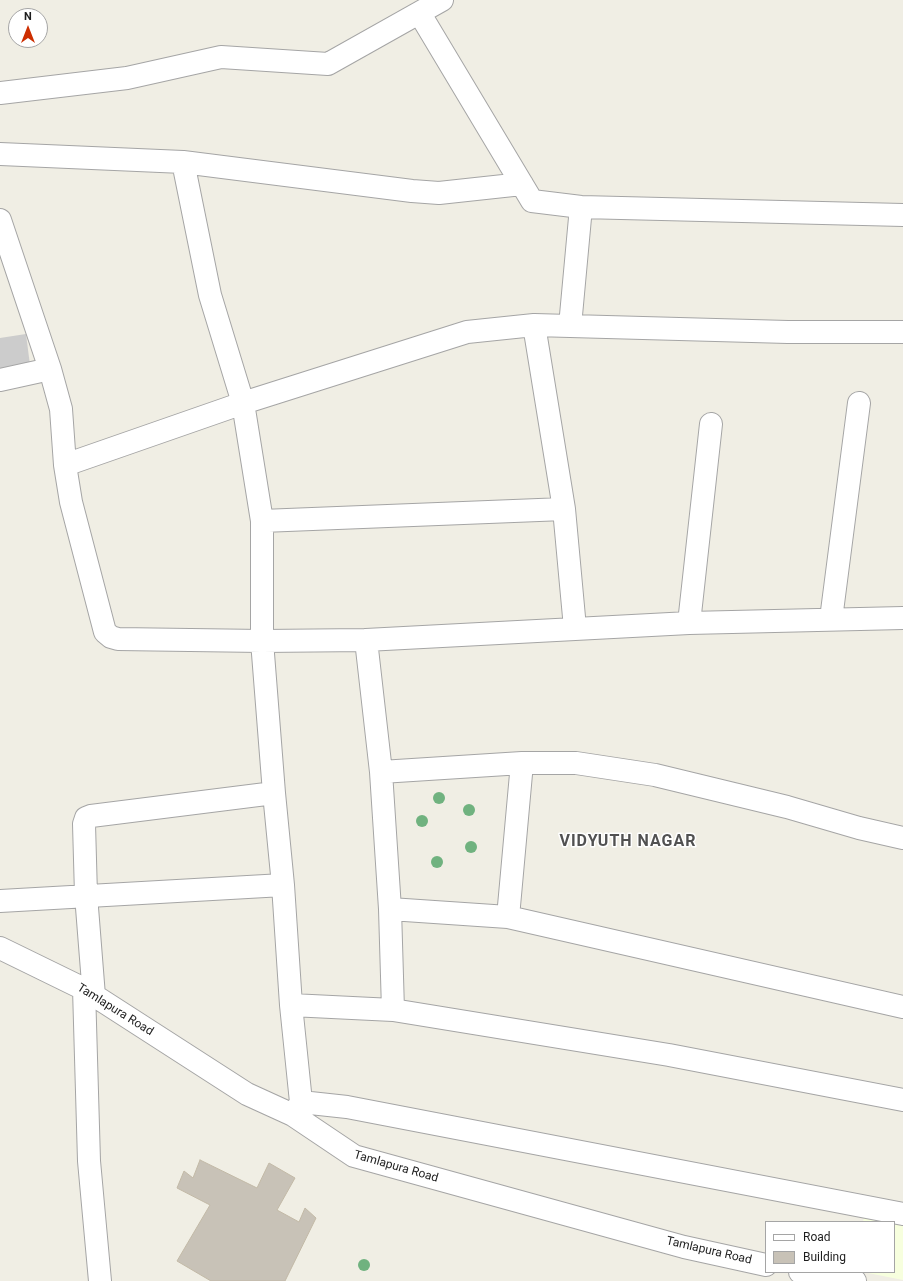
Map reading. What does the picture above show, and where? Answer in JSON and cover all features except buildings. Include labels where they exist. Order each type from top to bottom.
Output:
[{"type":"street","points":[[0,93],[127,78],[221,57],[328,64],[420,14],[442,0]]},
{"type":"street","points":[[420,14],[532,201],[580,207],[903,215]]},
{"type":"street","points":[[0,154],[182,162],[412,191],[439,193],[522,184]]},
{"type":"street","points":[[182,162],[210,295],[243,403],[262,521],[262,641],[283,885],[297,1108],[347,1107],[903,1214]]},
{"type":"street","points":[[570,326],[580,207]]},
{"type":"street","points":[[0,220],[50,369],[61,409],[65,465],[71,502],[105,632],[111,637],[118,639],[262,641],[366,640],[689,622],[903,618]]},
{"type":"street","points":[[534,325],[564,509],[575,628]]},
{"type":"street","points":[[65,465],[243,403],[467,332],[534,325],[788,332],[903,332]]},
{"type":"street","points":[[0,380],[50,369]]},
{"type":"street","points":[[831,619],[860,403]]},
{"type":"street","points":[[689,622],[711,424]]},
{"type":"street","points":[[262,521],[564,509]]},
{"type":"street","points":[[366,640],[381,772],[390,909],[393,1010]]},
{"type":"street","points":[[381,772],[522,763],[576,763],[655,775],[779,805],[860,828],[903,838]]},
{"type":"street","points":[[508,917],[522,763]]},
{"type":"street","points":[[100,1281],[89,1162],[89,992],[84,824],[86,818],[91,816],[274,793]]},
{"type":"street","points":[[0,901],[283,885]]},
{"type":"street","points":[[390,909],[508,917],[903,1007]]},
{"type":"street","name":"Tamlapura Road","points":[[0,948],[89,992],[247,1094],[297,1108],[354,1156],[684,1247],[765,1265]]},
{"type":"street","points":[[291,1005],[393,1010],[669,1055],[903,1100]]},
{"type":"street","points":[[806,1273],[855,1281]]},
{"type":"shaded area","points":[[26,334],[30,365],[0,369],[0,338]]},
{"type":"shaded area","points":[[865,1212],[903,1220],[903,1280],[868,1273],[895,1273],[895,1221],[863,1221]]},
{"type":"district","name":"VIDYUTH NAGAR","points":[[628,842]]}]
